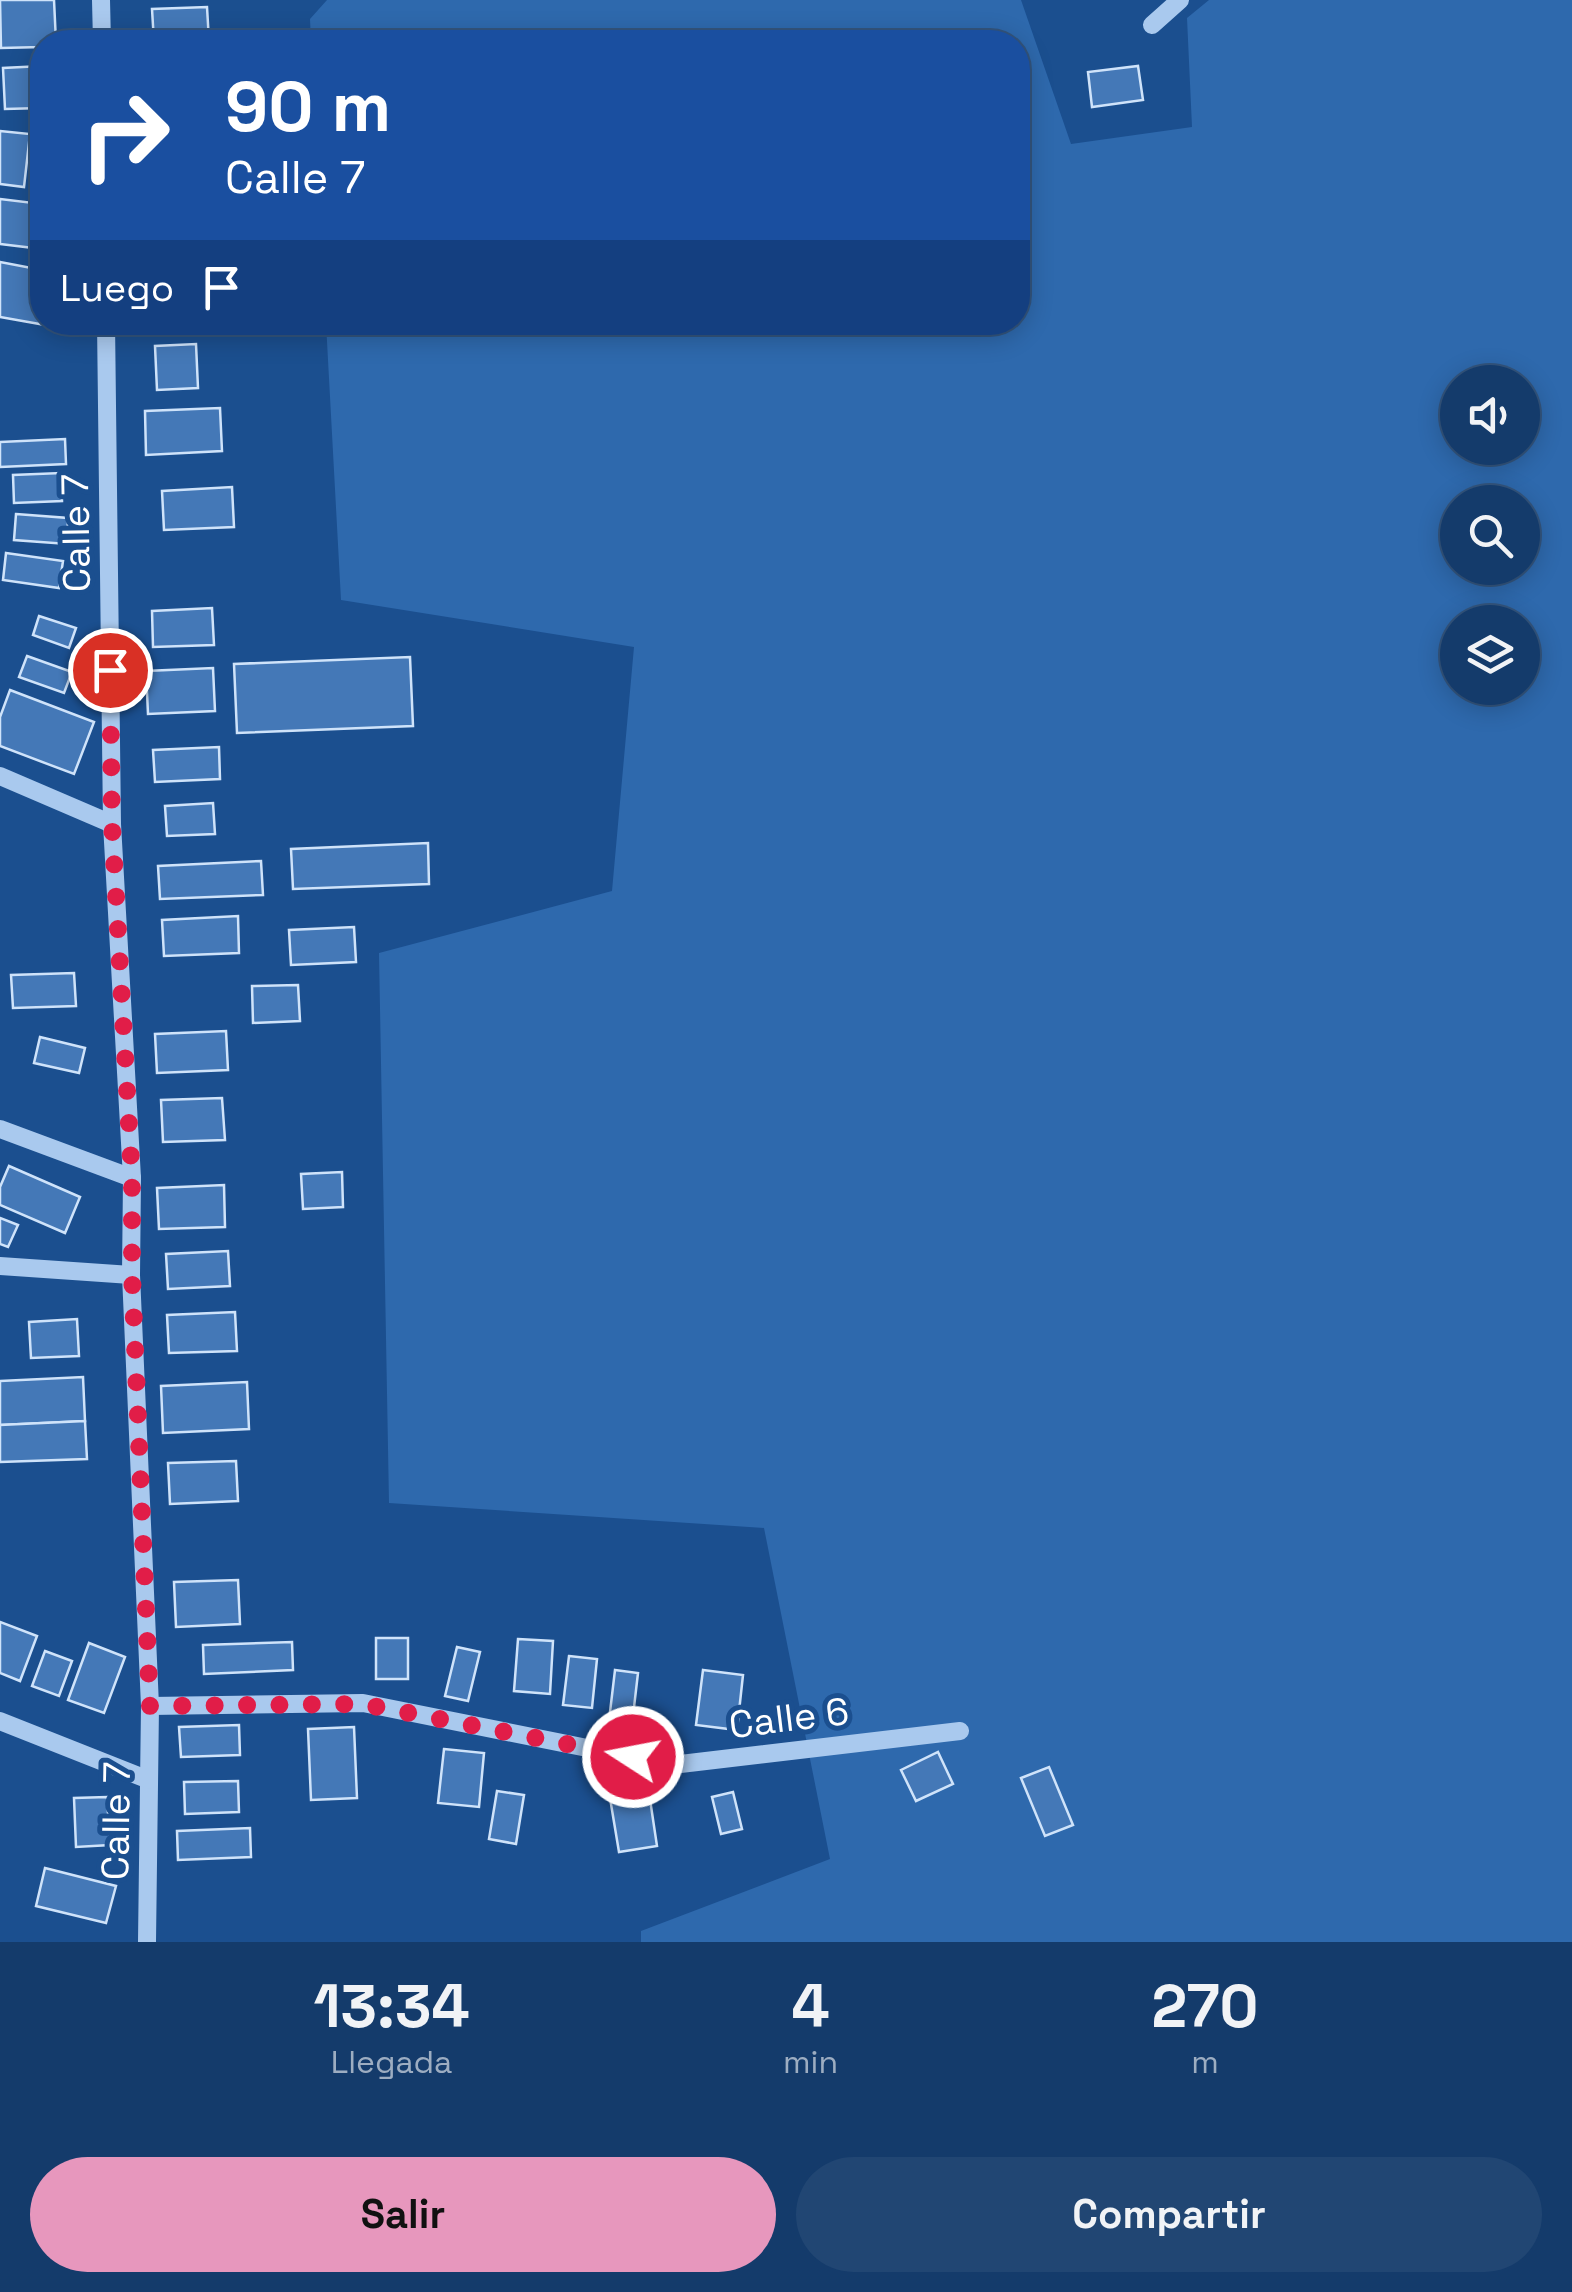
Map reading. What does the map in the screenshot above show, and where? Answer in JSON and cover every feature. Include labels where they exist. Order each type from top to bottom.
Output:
[{"type":"street","points":[[101,0],[102,30]]},
{"type":"street","points":[[1152,25],[1180,0]]},
{"type":"street","name":"Calle 7","points":[[106,335],[112,824],[132,1178],[132,1274],[150,1706],[147,1942]]},
{"type":"street","points":[[0,776],[112,824]]},
{"type":"street","points":[[0,1128],[132,1178]]},
{"type":"street","points":[[0,1266],[132,1274]]},
{"type":"street","name":"Calle 6","points":[[150,1706],[363,1704],[672,1765],[960,1731]]},
{"type":"street","points":[[0,1721],[150,1780]]},
{"type":"shaded area","points":[[327,0],[1021,0],[1071,144],[1192,127],[1187,18],[1209,0],[1572,0],[1572,1942],[641,1942],[641,1931],[830,1859],[764,1528],[389,1503],[379,953],[612,891],[634,647],[341,600],[327,335],[1030,335],[1030,30],[310,30],[310,19]]},
{"type":"building","points":[[0,0],[54,0],[55,30],[30,30],[30,47],[1,48]]},
{"type":"building","points":[[207,7],[208,30],[153,30],[152,9]]},
{"type":"building","points":[[1138,66],[1143,100],[1092,107],[1088,72]]},
{"type":"building","points":[[30,67],[30,108],[5,109],[3,68]]},
{"type":"building","points":[[0,131],[30,134],[24,187],[0,184]]},
{"type":"building","points":[[0,199],[30,203],[30,248],[0,244]]},
{"type":"building","points":[[0,262],[30,268],[30,322],[0,317]]},
{"type":"building","points":[[196,344],[198,388],[157,390],[155,346]]},
{"type":"building","points":[[220,408],[222,451],[146,455],[145,411]]},
{"type":"building","points":[[65,439],[66,464],[0,467],[0,442]]},
{"type":"building","points":[[61,473],[62,501],[14,503],[13,475]]},
{"type":"building","points":[[232,487],[234,527],[164,530],[162,491]]},
{"type":"building","points":[[16,514],[68,518],[67,544],[14,540]]},
{"type":"building","points":[[6,553],[63,561],[59,588],[3,580]]},
{"type":"building","points":[[212,608],[214,645],[153,647],[152,611]]},
{"type":"building","points":[[39,616],[76,628],[69,648],[33,635]]},
{"type":"building","points":[[27,656],[72,672],[64,693],[19,677]]},
{"type":"building","points":[[410,657],[413,726],[237,733],[234,664]]},
{"type":"building","points":[[213,668],[215,711],[148,714],[146,671]]},
{"type":"building","points":[[10,690],[94,722],[74,774],[0,746],[0,717]]},
{"type":"building","points":[[219,747],[220,779],[155,782],[153,750]]},
{"type":"building","points":[[213,803],[215,834],[167,836],[165,806]]},
{"type":"building","points":[[428,843],[429,884],[293,889],[291,849]]},
{"type":"building","points":[[261,861],[263,895],[160,899],[158,866]]},
{"type":"building","points":[[238,916],[239,953],[164,956],[162,920]]},
{"type":"building","points":[[354,927],[356,962],[291,965],[289,930]]},
{"type":"building","points":[[74,973],[76,1006],[13,1008],[11,975]]},
{"type":"building","points":[[298,985],[300,1021],[253,1023],[252,986]]},
{"type":"building","points":[[226,1031],[228,1070],[157,1073],[155,1034]]},
{"type":"building","points":[[40,1037],[85,1048],[79,1073],[34,1063]]},
{"type":"building","points":[[222,1098],[225,1140],[163,1142],[161,1100]]},
{"type":"building","points":[[9,1166],[80,1197],[65,1233],[0,1205],[0,1187]]},
{"type":"building","points":[[342,1172],[343,1207],[303,1209],[301,1174]]},
{"type":"building","points":[[224,1185],[225,1227],[159,1229],[157,1188]]},
{"type":"building","points":[[0,1218],[18,1225],[8,1247],[0,1244]]},
{"type":"building","points":[[228,1251],[230,1286],[168,1289],[166,1254]]},
{"type":"building","points":[[235,1312],[237,1351],[169,1353],[167,1315]]},
{"type":"building","points":[[77,1319],[79,1356],[31,1358],[29,1322]]},
{"type":"building","points":[[83,1377],[85,1421],[0,1425],[0,1381]]},
{"type":"building","points":[[247,1382],[249,1429],[163,1433],[161,1386]]},
{"type":"building","points":[[85,1421],[87,1459],[0,1462],[0,1425]]},
{"type":"building","points":[[236,1461],[238,1501],[170,1504],[168,1463]]},
{"type":"building","points":[[238,1580],[240,1624],[176,1627],[174,1582]]},
{"type":"building","points":[[0,1622],[37,1636],[20,1681],[0,1673]]},
{"type":"building","points":[[376,1638],[408,1638],[408,1679],[376,1679]]},
{"type":"building","points":[[518,1639],[553,1641],[550,1694],[514,1691]]},
{"type":"building","points":[[292,1642],[293,1670],[204,1674],[203,1645]]},
{"type":"building","points":[[89,1643],[125,1657],[104,1713],[68,1700]]},
{"type":"building","points":[[457,1647],[480,1652],[468,1701],[445,1696]]},
{"type":"building","points":[[45,1651],[72,1661],[59,1696],[32,1686]]},
{"type":"building","points":[[569,1656],[597,1659],[592,1708],[563,1705]]},
{"type":"building","points":[[615,1670],[638,1673],[631,1733],[608,1729]]},
{"type":"building","points":[[703,1670],[743,1675],[737,1730],[696,1725]]},
{"type":"building","points":[[239,1725],[240,1755],[181,1757],[179,1727]]},
{"type":"building","points":[[354,1727],[357,1798],[311,1800],[308,1729]]},
{"type":"building","points":[[444,1749],[484,1753],[479,1807],[438,1803]]},
{"type":"building","points":[[938,1752],[953,1784],[916,1801],[901,1770]]},
{"type":"building","points":[[1049,1767],[1073,1825],[1045,1836],[1021,1778]]},
{"type":"building","points":[[238,1781],[239,1812],[185,1814],[184,1782]]},
{"type":"building","points":[[648,1786],[657,1846],[619,1852],[609,1792]]},
{"type":"building","points":[[497,1791],[524,1795],[516,1844],[489,1839]]},
{"type":"building","points":[[733,1792],[742,1829],[721,1834],[712,1797]]},
{"type":"building","points":[[107,1797],[110,1845],[76,1847],[74,1798]]},
{"type":"building","points":[[250,1828],[251,1857],[178,1860],[177,1831]]},
{"type":"building","points":[[45,1868],[116,1886],[106,1923],[36,1906]]},
{"type":"route","points":[[110,670],[112,824],[132,1178],[132,1274],[150,1706],[363,1704],[633,1757]]}]
